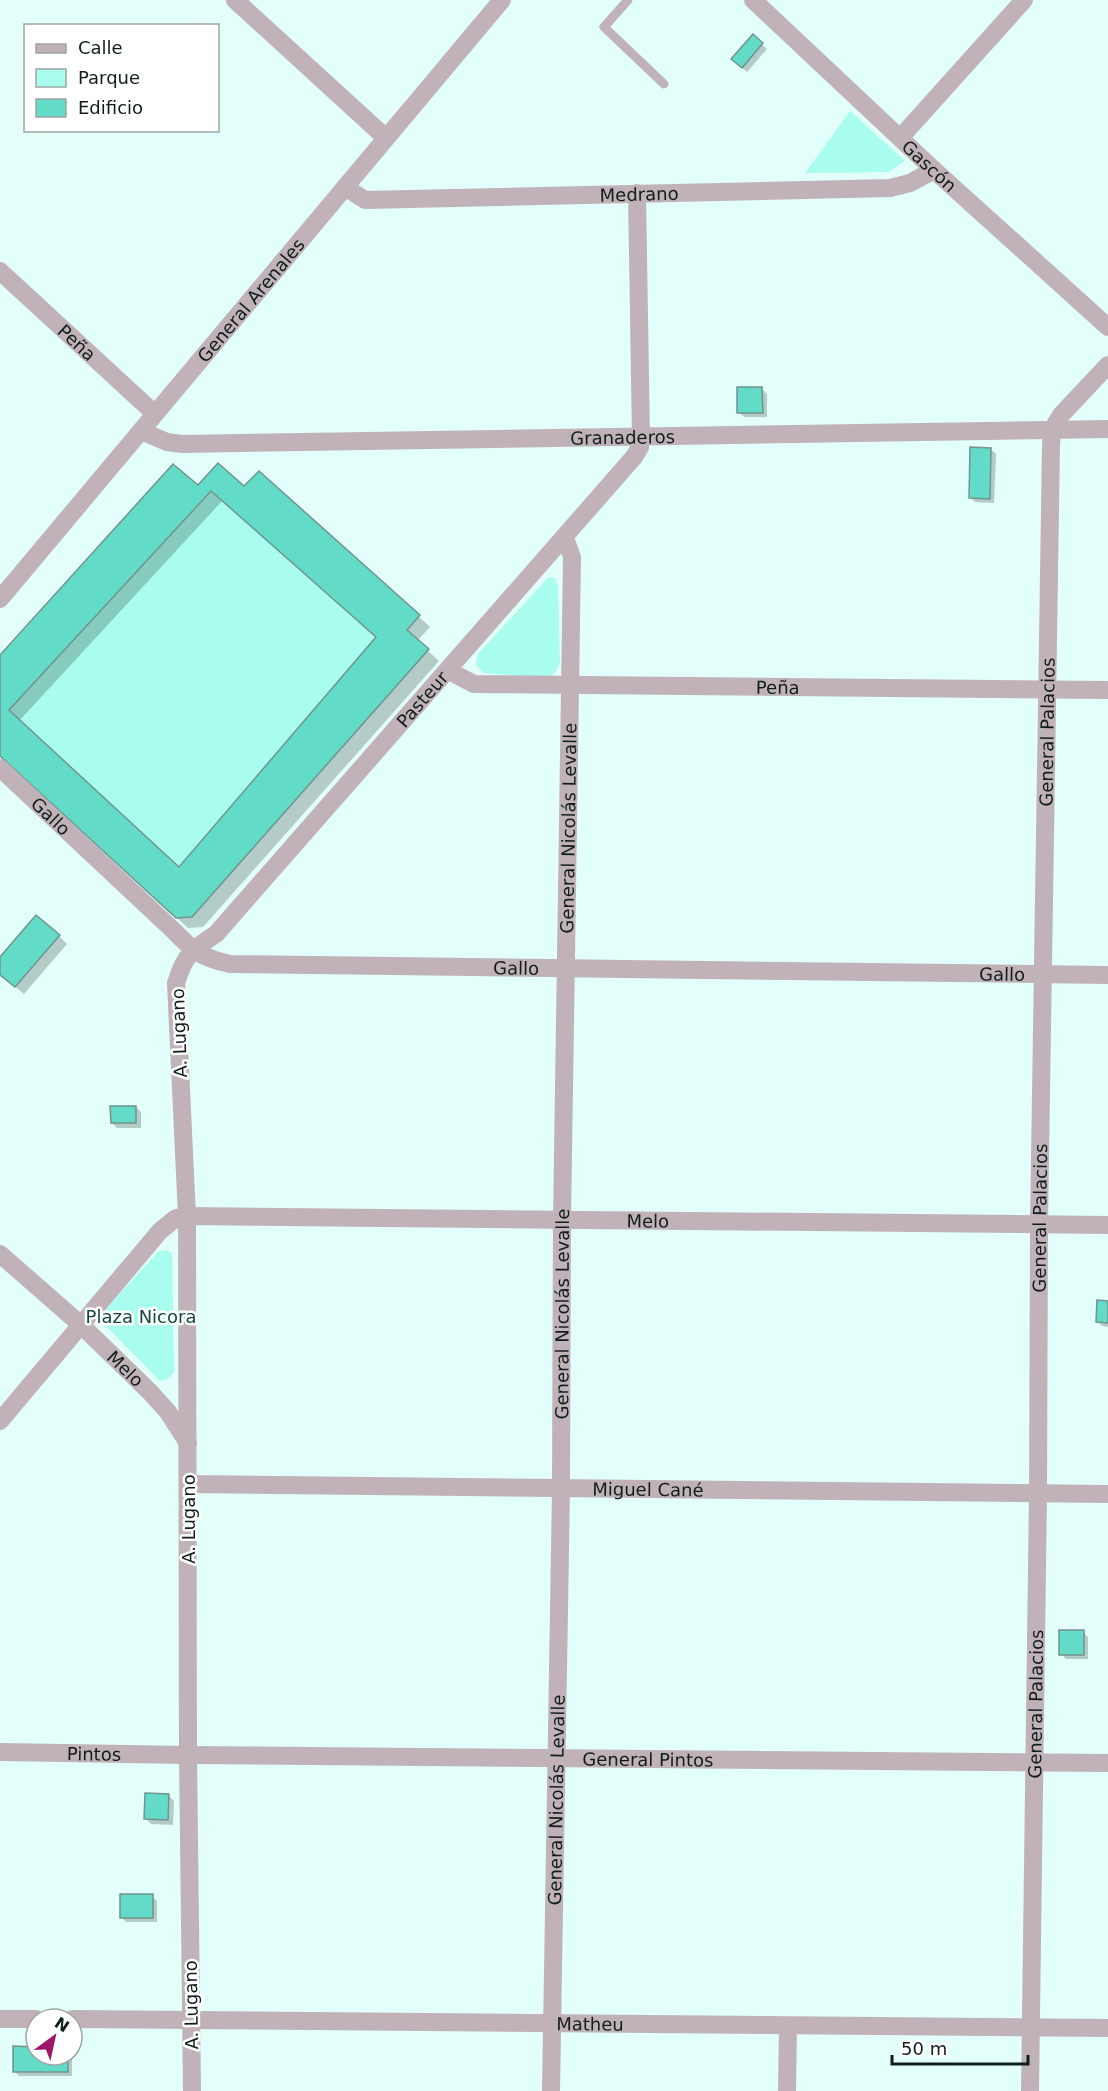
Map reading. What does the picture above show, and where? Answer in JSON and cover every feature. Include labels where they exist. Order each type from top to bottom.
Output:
[{"type":"street","points":[[235,0],[386,138]]},
{"type":"street","name":"General Arenales","points":[[0,599],[502,0]]},
{"type":"street","name":"Gascón","points":[[753,0],[934,170],[1108,327]]},
{"type":"street","points":[[900,138],[1024,0]]},
{"type":"street","name":"Medrano","points":[[345,187],[366,200],[890,188],[910,183],[934,170]]},
{"type":"street","points":[[637,193],[641,438]]},
{"type":"street","name":"Peña","points":[[1,275],[154,413]]},
{"type":"street","points":[[1052,430],[1061,415],[1108,365]]},
{"type":"street","name":"Granaderos","points":[[141,430],[167,442],[182,444],[1108,429]]},
{"type":"street","name":"General Palacios","points":[[1030,2091],[1039,1224],[1052,430]]},
{"type":"street","name":"Pasteur","points":[[192,950],[216,934],[449,671],[634,457],[640,447],[641,438]]},
{"type":"street","name":"General Nicolás Levalle","points":[[551,2091],[572,557],[565,538]]},
{"type":"street","name":"Peña","points":[[449,671],[474,684],[1108,690]]},
{"type":"street","name":"Gallo","points":[[0,768],[192,950],[214,961],[230,964],[1108,975]]},
{"type":"street","name":"A. Lugano","points":[[192,950],[182,965],[176,983],[187,1216],[188,1755],[192,2091]]},
{"type":"street","points":[[0,1421],[160,1231],[176,1218],[187,1216]]},
{"type":"street","name":"Melo","points":[[187,1216],[1108,1225]]},
{"type":"street","name":"Melo","points":[[0,1254],[80,1324],[150,1392],[168,1412],[188,1443]]},
{"type":"street","name":"Miguel Cané","points":[[188,1484],[1108,1494]]},
{"type":"street","name":"Pintos","points":[[0,1752],[188,1755]]},
{"type":"street","name":"General Pintos","points":[[188,1755],[1108,1763]]},
{"type":"street","points":[[0,2019],[24,2019]]},
{"type":"street","name":"Matheu","points":[[84,2019],[1108,2028]]},
{"type":"street","points":[[787,2091],[788,2026]]},
{"type":"lane","points":[[627,0],[604,27],[664,84]]},
{"type":"green space","points":[[850,111],[905,161],[888,172],[805,173]]},
{"type":"green space","points":[[218,463],[244,486],[259,471],[420,615],[408,630],[429,649],[192,917],[176,918],[0,756],[0,655],[173,464],[198,485]]},
{"type":"green space","points":[[554,577],[558,585],[560,662],[556,672],[548,678],[484,673],[476,665],[478,654],[548,578]]},
{"type":"green space","name":"Plaza Nicora","points":[[167,1250],[172,1253],[174,1372],[168,1379],[160,1381],[102,1322],[102,1313],[158,1252]]},
{"type":"building","points":[[753,34],[763,43],[742,68],[731,59]]},
{"type":"building","points":[[737,387],[762,387],[763,413],[737,413]]},
{"type":"building","points":[[970,447],[991,448],[990,499],[969,498]]},
{"type":"building","points":[[218,463],[244,486],[259,471],[420,615],[407,630],[429,649],[192,917],[176,918],[0,756],[0,655],[173,464],[198,485]],"holes":[[[211,491],[376,637],[179,867],[9,710]]]},
{"type":"building","points":[[36,915],[60,935],[15,987],[0,975],[0,957]]},
{"type":"building","points":[[110,1106],[136,1106],[136,1123],[111,1123]]},
{"type":"building","points":[[1097,1300],[1108,1301],[1108,1323],[1096,1322]]},
{"type":"building","points":[[1059,1630],[1084,1630],[1084,1655],[1059,1655]]},
{"type":"building","points":[[145,1793],[169,1794],[168,1820],[144,1819]]},
{"type":"building","points":[[120,1894],[153,1894],[153,1918],[120,1918]]},
{"type":"building","points":[[13,2046],[24,2046],[24,2067],[68,2067],[68,2072],[13,2072]]}]
